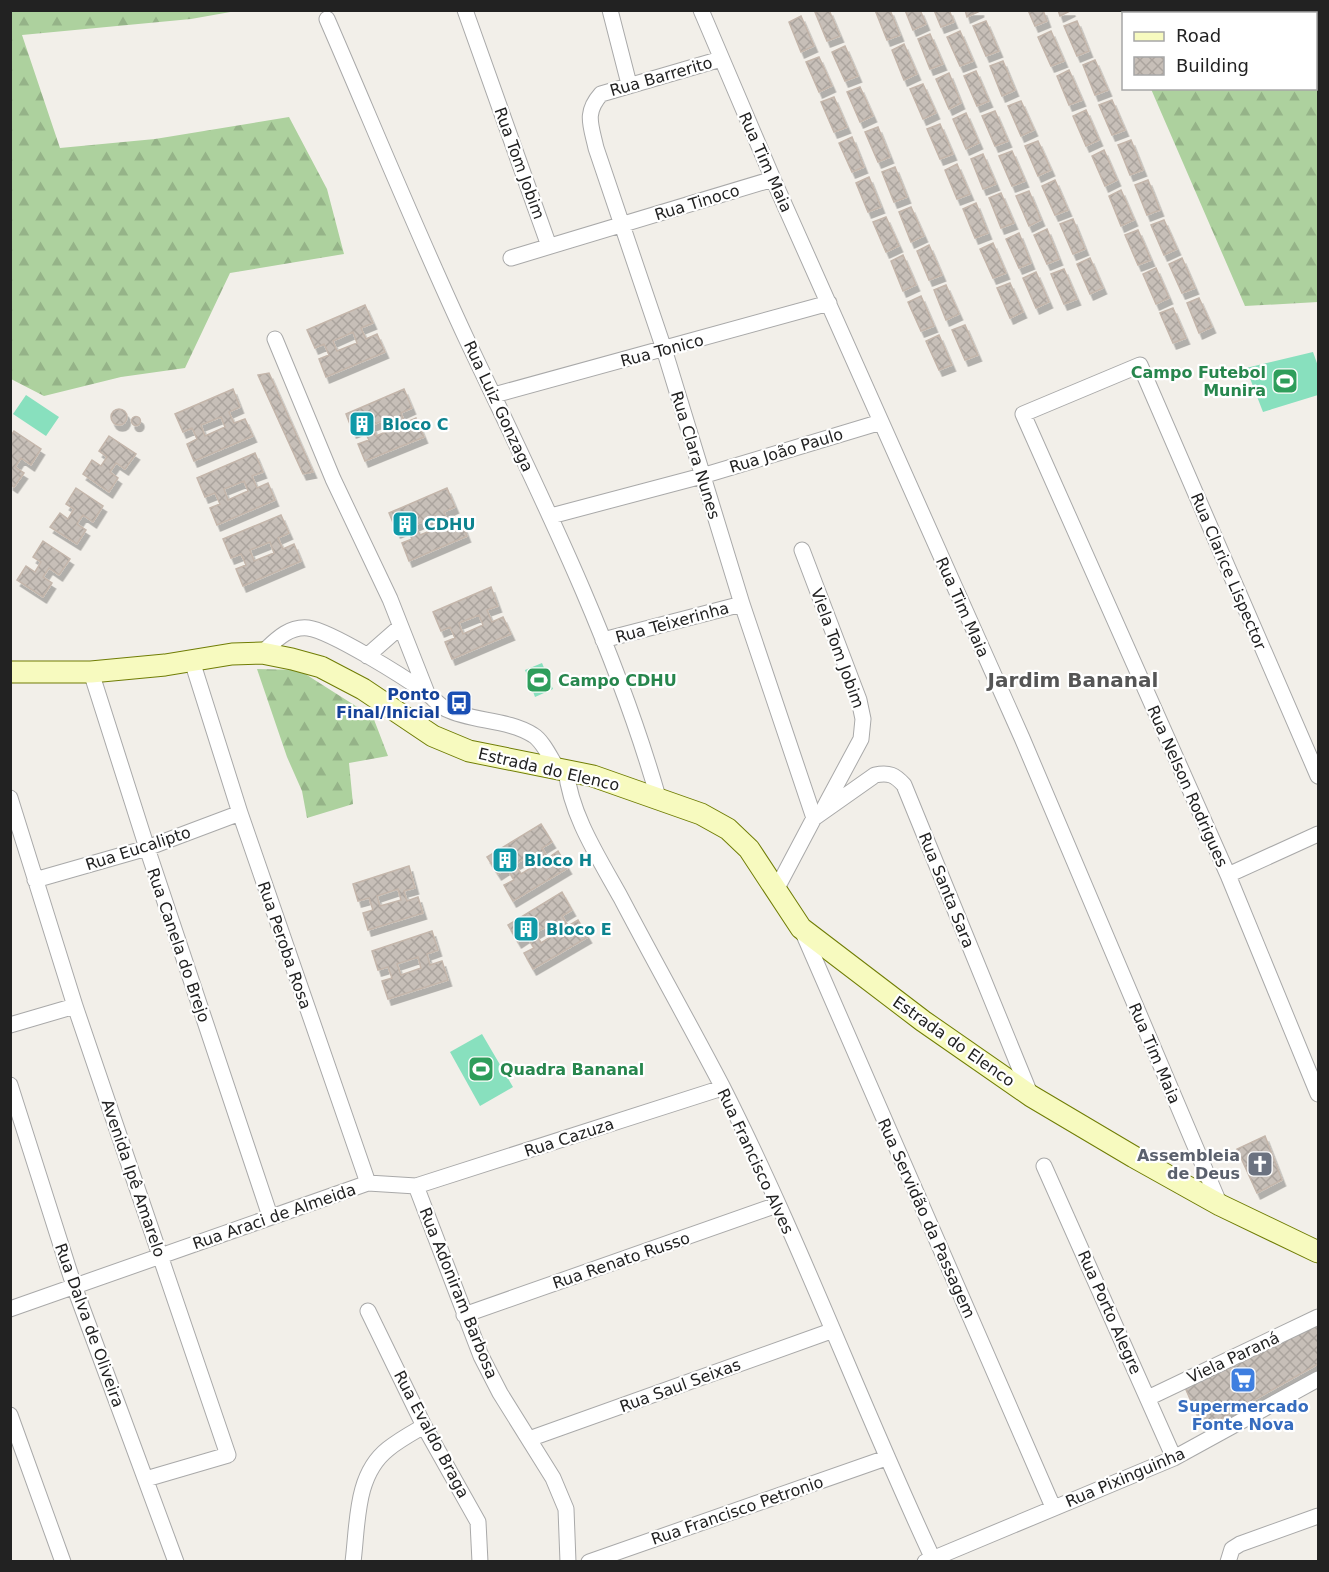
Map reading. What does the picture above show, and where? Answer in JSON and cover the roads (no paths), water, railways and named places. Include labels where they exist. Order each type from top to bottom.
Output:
[{"type":"street","name":"Rua Tom Jobim","points":[[465,10],[549,246]]},
{"type":"street","points":[[610,10],[629,84]]},
{"type":"street","name":"Rua Tim Maia","points":[[701,10],[773,179],[1022,738],[1220,1205]]},
{"type":"street","name":"Rua Luiz Gonzaga","points":[[327,19],[465,336],[551,516],[630,707],[658,797]]},
{"type":"street","name":"Rua Barrerito","points":[[602,94],[721,58]]},
{"type":"street","name":"Rua Clara Nunes","points":[[602,94],[591,105],[590,118],[596,148],[664,349],[742,604],[819,814]]},
{"type":"street","name":"Rua Tinoco","points":[[621,225],[773,179]]},
{"type":"street","points":[[510,258],[621,225]]},
{"type":"street","name":"Rua Tonico","points":[[494,395],[829,303]]},
{"type":"street","points":[[275,339],[302,408],[379,573],[427,693]]},
{"type":"street","name":"Rua Clarice Lispector","points":[[1023,414],[1140,365],[1318,776]]},
{"type":"street","name":"Rua Nelson Rodrigues","points":[[1023,414],[1228,875],[1318,1094]]},
{"type":"street","name":"Rua João Paulo","points":[[551,516],[702,476],[881,422]]},
{"type":"street","name":"Viela Tom Jobim","points":[[777,888],[861,739],[863,719],[859,699],[802,550]]},
{"type":"street","name":"Rua Teixerinha","points":[[603,640],[742,604]]},
{"type":"street","points":[[368,656],[400,627]]},
{"type":"street","points":[[262,653],[281,634],[299,628],[310,628],[368,656],[427,693],[436,703],[447,709],[536,736],[562,769]]},
{"type":"street","name":"Estrada do Elenco","points":[[10,672],[91,672],[192,661],[232,654],[262,653],[321,667],[363,689],[433,736],[469,751],[562,769],[658,797],[701,814],[728,829],[749,849],[777,888],[801,928],[923,1021],[1031,1096],[1220,1205],[1318,1252]]},
{"type":"street","name":"Rua Peroba Rosa","points":[[192,661],[240,813],[369,1183]]},
{"type":"street","name":"Rua Canela do Brejo","points":[[91,672],[147,848],[270,1216]]},
{"type":"street","name":"Rua Francisco Alves","points":[[562,769],[569,792],[592,845],[722,1088],[777,1205],[929,1560]]},
{"type":"street","name":"Rua Santa Sara","points":[[819,814],[875,775],[886,773],[895,776],[904,785],[1031,1096]]},
{"type":"street","name":"Avenida Ipê Amarelo","points":[[10,798],[14,821],[75,1006],[228,1455],[146,1479]]},
{"type":"street","name":"Rua Eucalipto","points":[[35,880],[147,848],[240,813]]},
{"type":"street","points":[[1228,875],[1318,834]]},
{"type":"street","name":"Rua Servidão da Passagem","points":[[801,928],[1053,1507]]},
{"type":"street","points":[[10,1025],[75,1006]]},
{"type":"street","name":"Rua Dalva de Oliveira","points":[[10,1085],[74,1286],[176,1562]]},
{"type":"street","name":"Rua Cazuza","points":[[416,1186],[722,1088]]},
{"type":"street","name":"Rua Porto Alegre","points":[[1044,1166],[1174,1458]]},
{"type":"street","points":[[369,1183],[416,1186]]},
{"type":"street","name":"Rua Araci de Almeida","points":[[10,1309],[369,1183]]},
{"type":"street","name":"Rua Adoniram Barbosa","points":[[416,1186],[464,1316],[496,1384],[553,1478],[566,1509],[569,1529],[568,1562]]},
{"type":"street","name":"Rua Renato Russo","points":[[464,1316],[777,1205]]},
{"type":"street","name":"Rua Evaldo Braga","points":[[368,1311],[424,1426],[478,1522],[480,1562]]},
{"type":"street","name":"Viela Paraná","points":[[1148,1398],[1318,1317]]},
{"type":"street","name":"Rua Saul Seixas","points":[[529,1439],[831,1331]]},
{"type":"street","name":"Rua Pixinguinha","points":[[929,1560],[1174,1458],[1318,1379]]},
{"type":"street","points":[[10,1415],[63,1562]]},
{"type":"street","points":[[353,1562],[363,1485],[371,1467],[387,1450],[424,1426]]},
{"type":"street","name":"Rua Francisco Petronio","points":[[588,1562],[886,1458]]},
{"type":"street","points":[[1228,1562],[1232,1549],[1240,1544],[1318,1516]]},
{"type":"place","name":"Campo Futebol Munira","points":[[1285,381]]},
{"type":"place","name":"Bloco C","points":[[362,424]]},
{"type":"place","name":"CDHU","points":[[405,524]]},
{"type":"place","name":"Campo CDHU","points":[[539,680]]},
{"type":"place","name":"Ponto Final/Inicial","points":[[459,703]]},
{"type":"place","name":"Bloco H","points":[[505,860]]},
{"type":"place","name":"Bloco E","points":[[526,929]]},
{"type":"place","name":"Quadra Bananal","points":[[481,1069]]},
{"type":"place","name":"Assembleia de Deus","points":[[1260,1164]]},
{"type":"place","name":"Supermercado Fonte Nova","points":[[1243,1380]]},
{"type":"district","name":"Jardim Bananal","points":[[1073,680]]}]
